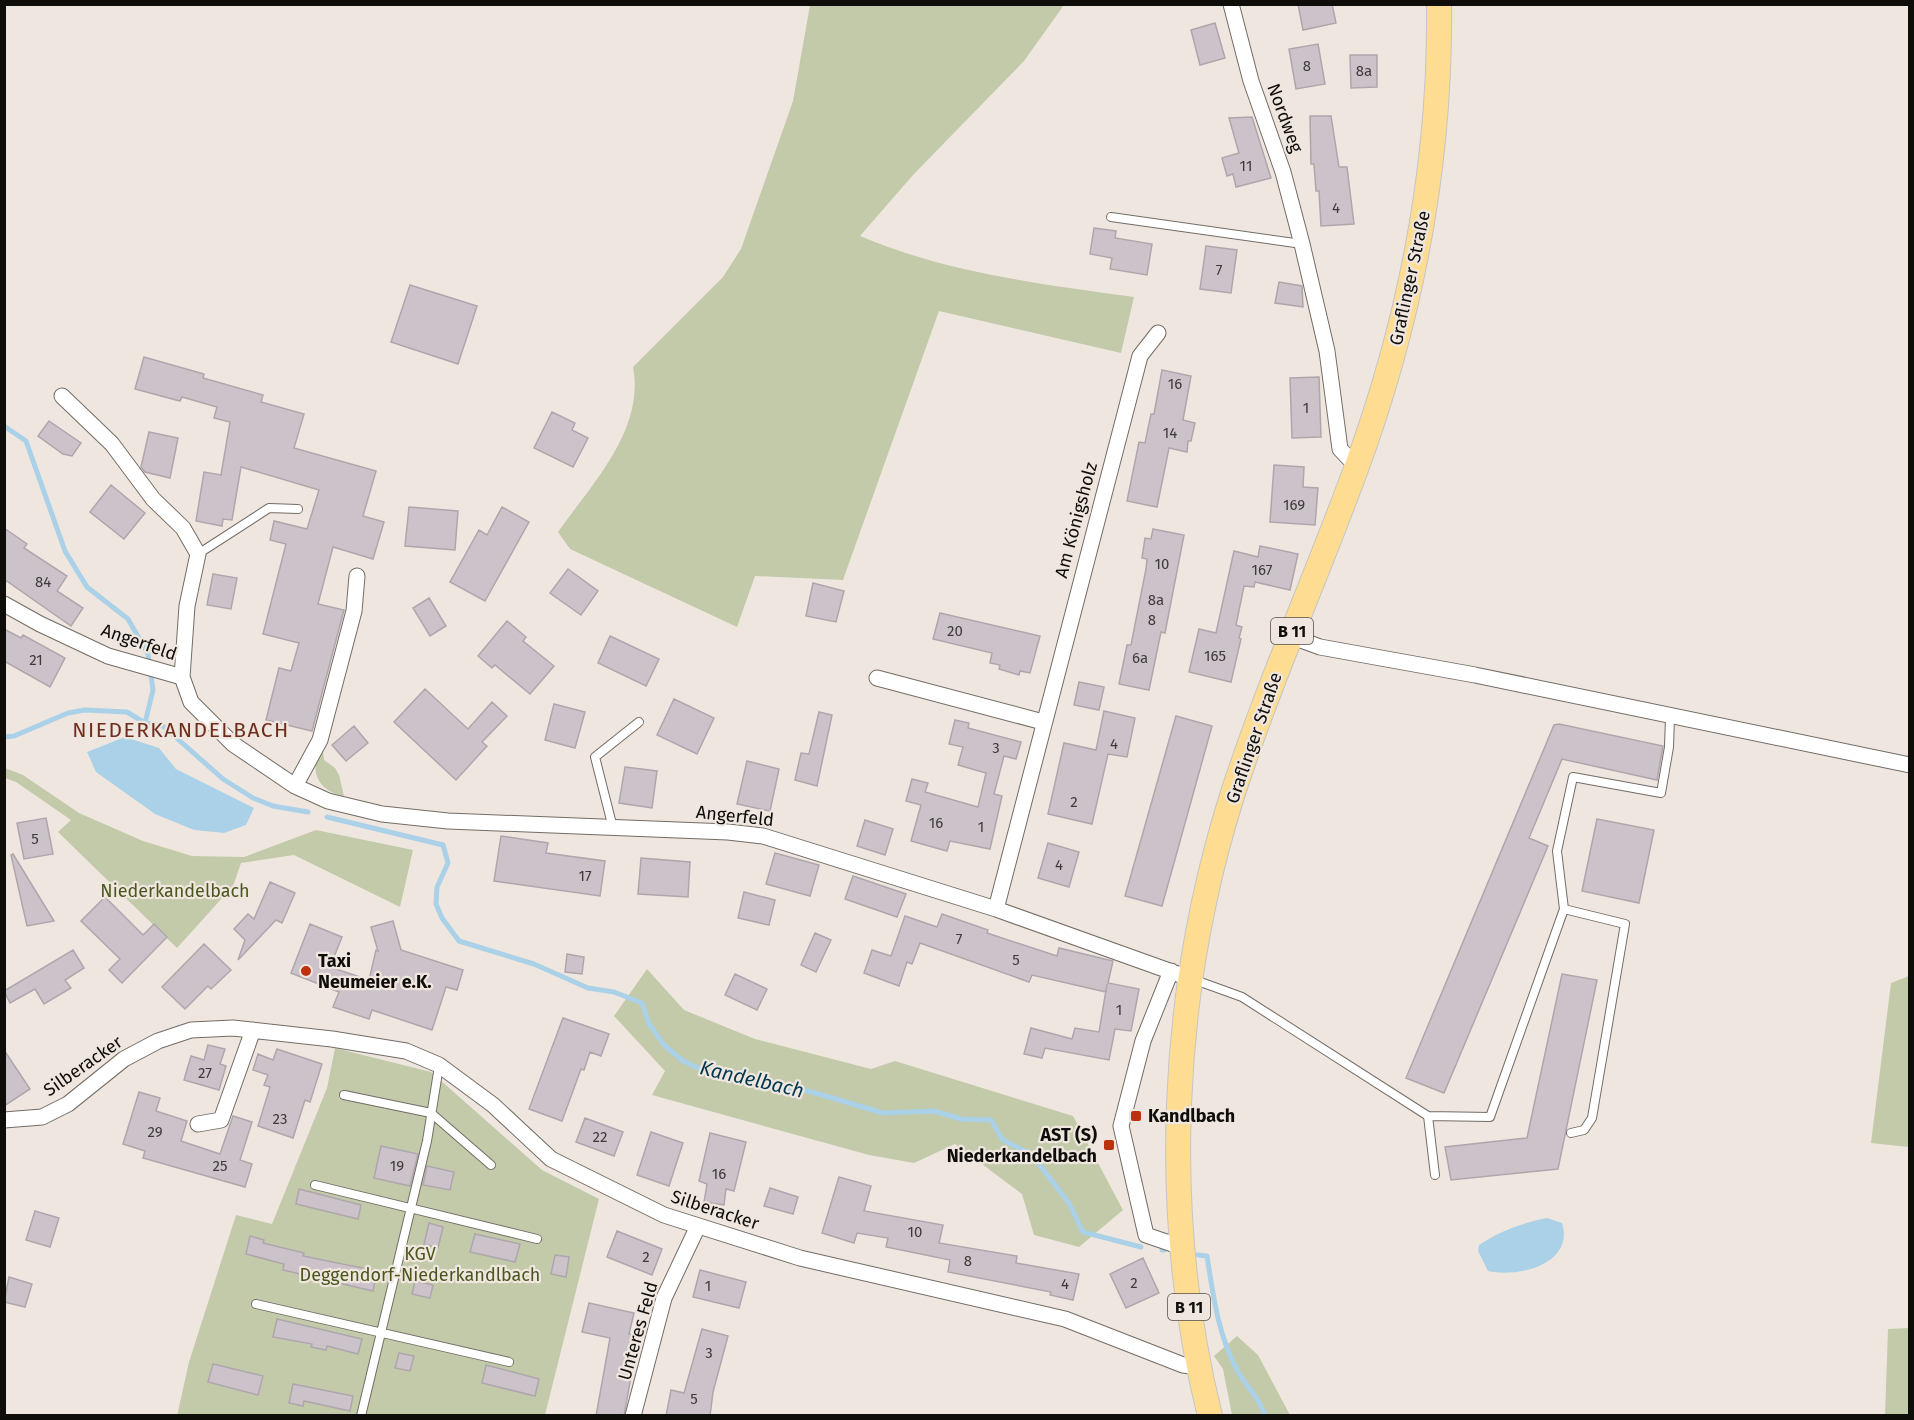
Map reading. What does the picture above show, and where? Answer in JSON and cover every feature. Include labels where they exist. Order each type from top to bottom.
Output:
[{"type":"main road","name":"Graflinger Straße","points":[[1210,1416],[1198,1367],[1180,1247],[1178,1135],[1180,975],[1232,796],[1290,636],[1357,467],[1397,342],[1423,227],[1438,80],[1439,4]]},
{"type":"street","name":"Nordweg","points":[[1231,4],[1251,81],[1283,172],[1302,244],[1328,351],[1340,449],[1357,467]]},
{"type":"street","name":"Am Königsholz","points":[[996,909],[1140,356],[1158,333]]},
{"type":"street","points":[[62,396],[112,444],[153,499],[183,528],[198,554],[187,606],[182,677]]},
{"type":"street","points":[[295,786],[320,740],[354,611],[357,576]]},
{"type":"street","name":"Angerfeld","points":[[4,604],[108,656],[182,677],[191,702],[233,744],[295,786],[328,801],[382,814],[448,821],[728,832],[763,836],[996,909],[1180,975]]},
{"type":"street","points":[[1290,636],[1320,647],[1475,675],[1910,765]]},
{"type":"street","points":[[877,678],[1043,722]]},
{"type":"street","points":[[1180,975],[1143,1041],[1121,1125],[1146,1235],[1180,1247]]},
{"type":"street","name":"Silberacker","points":[[4,1119],[42,1117],[68,1104],[124,1059],[158,1041],[191,1030],[234,1028],[332,1039],[406,1051],[440,1065],[492,1105],[551,1159],[664,1215],[800,1258],[1065,1319],[1183,1365],[1198,1367]]},
{"type":"street","points":[[198,1124],[221,1120],[253,1030]]},
{"type":"street","name":"Unteres Feld","points":[[633,1416],[664,1298],[698,1226]]},
{"type":"lane","points":[[1111,217],[1302,244]]},
{"type":"lane","points":[[198,554],[269,508],[298,509]]},
{"type":"lane","points":[[1180,975],[1242,997],[1428,1116],[1490,1117],[1564,909],[1557,851],[1573,777],[1661,793],[1669,747],[1670,717]]},
{"type":"lane","points":[[613,828],[595,757],[639,722]]},
{"type":"lane","points":[[1564,909],[1625,924],[1592,1118],[1584,1130],[1571,1133]]},
{"type":"lane","points":[[361,1416],[410,1208],[440,1065]]},
{"type":"lane","points":[[344,1095],[431,1113],[491,1165]]},
{"type":"lane","points":[[1428,1116],[1436,1175]]},
{"type":"lane","points":[[315,1185],[537,1239]]},
{"type":"lane","points":[[256,1304],[509,1362]]},
{"type":"green space","points":[[810,5],[1064,5],[1024,61],[913,175],[860,236],[926,259],[995,276],[1134,297],[1121,353],[939,311],[843,580],[755,576],[737,627],[570,549],[558,532],[600,475],[624,434],[635,390],[633,367],[723,277],[741,249],[793,101]]},
{"type":"green space","points":[[321,749],[324,760],[335,768],[339,775],[344,796],[328,790],[318,779],[316,765]]},
{"type":"green space","name":"Niederkandelbach","points":[[5,768],[23,775],[79,813],[143,841],[192,856],[244,857],[316,830],[413,850],[400,907],[294,855],[241,863],[233,886],[177,948],[58,832],[71,820],[16,782],[5,778]]},
{"type":"green space","points":[[647,969],[684,1010],[755,1039],[871,1069],[895,1061],[1073,1116],[1123,1210],[1079,1247],[1034,1235],[1022,1194],[955,1144],[914,1163],[869,1155],[652,1095],[665,1071],[614,1016]]},
{"type":"green space","points":[[1909,976],[1909,1147],[1871,1143],[1891,983]]},
{"type":"green space","name":"KGV Deggendorf-Niederkandlbach","points":[[335,1048],[431,1072],[542,1170],[599,1199],[545,1415],[177,1416],[189,1362],[236,1215],[272,1224],[327,1088]]},
{"type":"green space","points":[[1909,1328],[1909,1415],[1885,1415],[1888,1329]]},
{"type":"green space","points":[[1237,1336],[1258,1355],[1290,1415],[1232,1415],[1223,1369],[1214,1356]]},
{"type":"water","points":[[125,737],[159,748],[176,769],[254,808],[246,825],[224,833],[194,830],[155,814],[96,772],[87,752]]},
{"type":"water","points":[[1547,1218],[1562,1223],[1564,1237],[1560,1249],[1552,1258],[1528,1270],[1500,1273],[1488,1271],[1478,1251],[1479,1245],[1512,1228]]},
{"type":"building","points":[[1298,4],[1332,4],[1336,23],[1303,30]]},
{"type":"building","points":[[1215,23],[1225,58],[1200,65],[1191,30]]},
{"type":"building","points":[[1318,44],[1325,84],[1296,89],[1289,49]]},
{"type":"building","points":[[1350,55],[1377,55],[1377,87],[1351,88]]},
{"type":"building","points":[[1310,116],[1331,116],[1339,167],[1347,167],[1354,224],[1321,226],[1319,191],[1316,191],[1314,164],[1311,164]]},
{"type":"building","points":[[1252,117],[1271,178],[1236,187],[1233,174],[1227,176],[1222,158],[1239,153],[1229,118]]},
{"type":"building","points":[[1094,228],[1116,231],[1115,238],[1152,244],[1147,275],[1110,269],[1112,258],[1090,254]]},
{"type":"building","points":[[1206,246],[1237,250],[1231,293],[1200,289]]},
{"type":"building","points":[[1279,282],[1302,286],[1303,307],[1275,303]]},
{"type":"building","points":[[410,285],[477,306],[458,364],[391,342]]},
{"type":"building","points":[[144,357],[204,374],[203,378],[263,395],[261,402],[304,414],[294,448],[376,471],[363,516],[384,522],[373,559],[333,547],[318,604],[344,610],[312,731],[266,720],[279,668],[291,671],[299,643],[263,634],[286,544],[270,540],[274,521],[307,529],[319,490],[241,467],[232,520],[223,519],[222,526],[196,521],[204,472],[221,475],[230,422],[214,418],[217,407],[182,397],[180,401],[135,389]]},
{"type":"building","points":[[1162,370],[1191,376],[1183,420],[1195,423],[1191,441],[1188,441],[1187,452],[1169,448],[1157,507],[1127,501],[1139,442],[1145,443],[1151,414],[1154,414]]},
{"type":"building","points":[[1319,377],[1321,437],[1292,438],[1290,378]]},
{"type":"building","points":[[552,412],[575,423],[572,430],[588,438],[573,467],[534,448]]},
{"type":"building","points":[[49,421],[81,443],[72,456],[63,454],[38,436]]},
{"type":"building","points":[[149,432],[178,438],[170,478],[145,472],[141,467]]},
{"type":"building","points":[[1274,465],[1304,467],[1303,487],[1318,488],[1315,525],[1270,522]]},
{"type":"building","points":[[111,485],[145,513],[124,539],[90,512]]},
{"type":"building","points":[[409,507],[458,511],[455,550],[405,546]]},
{"type":"building","points":[[502,507],[529,522],[485,601],[450,582],[479,530],[487,535]]},
{"type":"building","points":[[4,528],[27,544],[24,548],[67,576],[57,591],[83,608],[71,626],[4,579]]},
{"type":"building","points":[[1153,529],[1184,535],[1165,633],[1161,632],[1149,690],[1119,684],[1127,645],[1131,645],[1146,569],[1147,559],[1142,558],[1145,538],[1151,539]]},
{"type":"building","points":[[1260,546],[1298,554],[1290,590],[1255,582],[1254,587],[1244,586],[1236,625],[1242,627],[1239,638],[1241,639],[1231,682],[1189,672],[1199,629],[1216,633],[1234,551],[1258,557]]},
{"type":"building","points":[[568,569],[598,591],[581,615],[550,593]]},
{"type":"building","points":[[213,574],[237,578],[231,609],[207,605]]},
{"type":"building","points":[[813,583],[844,591],[836,622],[806,616]]},
{"type":"building","points":[[429,598],[446,626],[430,636],[413,608]]},
{"type":"building","points":[[940,613],[1040,636],[1030,673],[1020,671],[1019,675],[999,669],[1000,665],[990,663],[992,653],[933,639]]},
{"type":"building","points":[[507,621],[526,637],[523,641],[554,666],[530,694],[495,665],[492,668],[478,656]]},
{"type":"building","points":[[4,629],[21,638],[23,635],[65,658],[50,687],[4,661]]},
{"type":"building","points":[[610,636],[659,659],[646,686],[598,663]]},
{"type":"building","points":[[1079,682],[1104,687],[1099,710],[1074,705]]},
{"type":"building","points":[[425,689],[468,729],[492,702],[507,716],[482,742],[487,746],[456,780],[394,722]]},
{"type":"building","points":[[674,699],[714,718],[697,754],[657,735]]},
{"type":"building","points":[[554,704],[585,712],[575,748],[545,740]]},
{"type":"building","points":[[1104,711],[1135,718],[1127,757],[1108,754],[1092,824],[1048,814],[1064,743],[1096,750]]},
{"type":"building","points":[[819,712],[832,715],[817,786],[795,780],[801,753],[809,754]]},
{"type":"building","points":[[1176,716],[1212,726],[1162,906],[1125,896]]},
{"type":"building","points":[[955,720],[969,723],[968,728],[1021,742],[1016,759],[1004,756],[994,794],[1002,796],[990,849],[950,841],[947,851],[911,841],[921,805],[906,801],[912,779],[928,783],[925,792],[978,807],[986,773],[958,765],[963,747],[949,744]]},
{"type":"building","points":[[1559,724],[1663,746],[1657,780],[1562,759],[1529,838],[1548,846],[1444,1093],[1406,1078],[1554,725]]},
{"type":"building","points":[[354,726],[368,743],[346,761],[332,745]]},
{"type":"building","points":[[747,761],[779,769],[770,811],[737,804]]},
{"type":"building","points":[[625,767],[657,771],[652,808],[619,803]]},
{"type":"building","points":[[46,818],[53,854],[24,859],[17,823]]},
{"type":"building","points":[[1597,819],[1654,830],[1639,903],[1582,891]]},
{"type":"building","points":[[865,820],[893,829],[885,855],[857,846]]},
{"type":"building","points":[[501,836],[548,843],[546,853],[605,861],[600,896],[494,881]]},
{"type":"building","points":[[1048,843],[1079,852],[1069,887],[1038,878]]},
{"type":"building","points":[[775,853],[819,865],[810,896],[766,884]]},
{"type":"building","points":[[13,854],[54,921],[27,926],[11,855]]},
{"type":"building","points":[[641,858],[690,862],[688,897],[638,894]]},
{"type":"building","points":[[853,876],[906,894],[897,917],[845,899]]},
{"type":"building","points":[[270,882],[295,893],[282,923],[276,920],[238,960],[245,940],[234,929],[248,914],[254,919]]},
{"type":"building","points":[[744,892],[775,900],[769,925],[738,918]]},
{"type":"building","points":[[105,897],[143,935],[154,924],[167,937],[122,983],[109,970],[120,959],[81,921]]},
{"type":"building","points":[[942,914],[988,930],[987,933],[1057,956],[1059,948],[1113,961],[1108,983],[1139,989],[1131,1031],[1115,1029],[1109,1060],[1045,1048],[1042,1058],[1024,1054],[1031,1028],[1072,1039],[1075,1028],[1099,1032],[1106,992],[1032,975],[1029,982],[920,943],[912,964],[907,962],[899,986],[864,973],[872,950],[891,956],[905,916],[937,927]]},
{"type":"building","points":[[393,921],[401,950],[463,970],[457,990],[446,987],[432,1030],[372,1010],[369,1019],[333,1007],[339,992],[291,973],[310,924],[342,937],[330,967],[369,980],[376,950],[378,951],[371,927]]},
{"type":"building","points":[[815,933],[831,940],[816,972],[801,965]]},
{"type":"building","points":[[204,944],[231,970],[211,989],[208,986],[185,1009],[162,987]]},
{"type":"building","points":[[73,950],[84,968],[65,980],[71,988],[44,1004],[35,989],[10,1003],[4,991]]},
{"type":"building","points":[[567,954],[584,957],[582,974],[565,972]]},
{"type":"building","points":[[735,974],[767,989],[757,1010],[725,995]]},
{"type":"building","points":[[1562,974],[1597,980],[1558,1169],[1451,1180],[1445,1147],[1527,1138]]},
{"type":"building","points":[[563,1018],[609,1034],[601,1056],[590,1052],[584,1070],[581,1069],[562,1121],[529,1109]]},
{"type":"building","points":[[208,1045],[225,1049],[220,1064],[226,1066],[219,1090],[184,1080],[191,1056],[204,1060]]},
{"type":"building","points":[[277,1049],[322,1064],[310,1102],[305,1100],[293,1138],[258,1126],[270,1087],[264,1085],[268,1075],[253,1070],[258,1054],[273,1060]]},
{"type":"building","points":[[4,1050],[30,1089],[4,1106]]},
{"type":"building","points":[[139,1092],[160,1098],[156,1111],[187,1121],[181,1141],[220,1154],[233,1116],[252,1122],[240,1160],[252,1164],[245,1187],[143,1158],[145,1151],[123,1144]]},
{"type":"building","points":[[585,1118],[623,1132],[614,1156],[576,1142]]},
{"type":"building","points":[[651,1132],[683,1143],[669,1186],[637,1175]]},
{"type":"building","points":[[710,1133],[746,1142],[734,1191],[726,1189],[724,1205],[704,1202],[707,1184],[699,1181]]},
{"type":"building","points":[[381,1146],[418,1154],[410,1186],[374,1178]]},
{"type":"building","points":[[427,1166],[454,1172],[450,1190],[423,1185]]},
{"type":"building","points":[[839,1177],[871,1186],[864,1211],[943,1225],[939,1243],[1017,1256],[1016,1263],[1079,1274],[1073,1300],[1050,1295],[1051,1292],[948,1272],[950,1260],[886,1247],[888,1238],[857,1233],[854,1243],[822,1233]]},
{"type":"building","points":[[770,1188],[798,1197],[793,1214],[764,1206]]},
{"type":"building","points":[[299,1189],[361,1205],[358,1219],[296,1204]]},
{"type":"building","points":[[35,1211],[59,1218],[50,1247],[26,1240]]},
{"type":"building","points":[[429,1223],[443,1227],[438,1248],[424,1244]]},
{"type":"building","points":[[617,1231],[662,1249],[652,1275],[607,1257]]},
{"type":"building","points":[[475,1234],[520,1244],[515,1262],[470,1252]]},
{"type":"building","points":[[250,1236],[264,1240],[263,1243],[304,1253],[303,1256],[377,1271],[373,1291],[283,1270],[284,1264],[246,1254]]},
{"type":"building","points":[[555,1255],[569,1257],[566,1277],[551,1274]]},
{"type":"building","points":[[1143,1258],[1159,1293],[1126,1308],[1110,1274]]},
{"type":"building","points":[[700,1270],[746,1282],[739,1308],[693,1297]]},
{"type":"building","points":[[9,1277],[32,1284],[25,1307],[4,1302]]},
{"type":"building","points":[[415,1281],[433,1285],[430,1298],[412,1294]]},
{"type":"building","points":[[589,1303],[634,1313],[629,1334],[638,1337],[624,1416],[596,1416],[610,1338],[582,1332]]},
{"type":"building","points":[[277,1319],[362,1339],[358,1354],[327,1346],[326,1350],[311,1347],[312,1344],[273,1337]]},
{"type":"building","points":[[702,1329],[728,1336],[713,1392],[710,1416],[666,1416],[671,1390],[684,1393]]},
{"type":"building","points":[[399,1353],[414,1356],[410,1371],[395,1368]]},
{"type":"building","points":[[213,1364],[263,1376],[258,1395],[208,1382]]},
{"type":"building","points":[[486,1365],[539,1379],[535,1396],[482,1383]]},
{"type":"building","points":[[293,1384],[353,1396],[350,1411],[304,1401],[303,1406],[289,1403]]},
{"type":"waterway","points":[[4,426],[26,441],[65,551],[87,587],[128,619],[148,654],[153,690],[145,723]]},
{"type":"waterway","name":"Kandelbach","points":[[4,737],[14,736],[68,713],[85,710],[127,712],[145,723],[163,726],[223,779],[253,798],[273,806],[308,812]]},
{"type":"waterway","name":"Kandelbach","points":[[327,817],[443,845],[448,863],[437,887],[436,904],[442,918],[459,941],[534,964],[588,988],[614,992],[642,1003],[649,1024],[664,1045],[683,1061],[711,1074],[812,1092],[883,1113],[934,1111],[961,1119],[991,1120],[1003,1140],[1031,1154],[1069,1203],[1083,1232],[1141,1247]]},
{"type":"waterway","name":"Kandelbach","points":[[1198,1255],[1207,1256],[1217,1314],[1230,1355],[1265,1416]]},
{"type":"place","name":"Taxi Neumeier e.K.","points":[[306,971]]},
{"type":"place","name":"Kandlbach","points":[[1136,1116]]},
{"type":"place","name":"AST (S) Niederkandelbach","points":[[1109,1145]]},
{"type":"district","name":"NIEDERKANDELBACH","points":[[181,730]]}]
